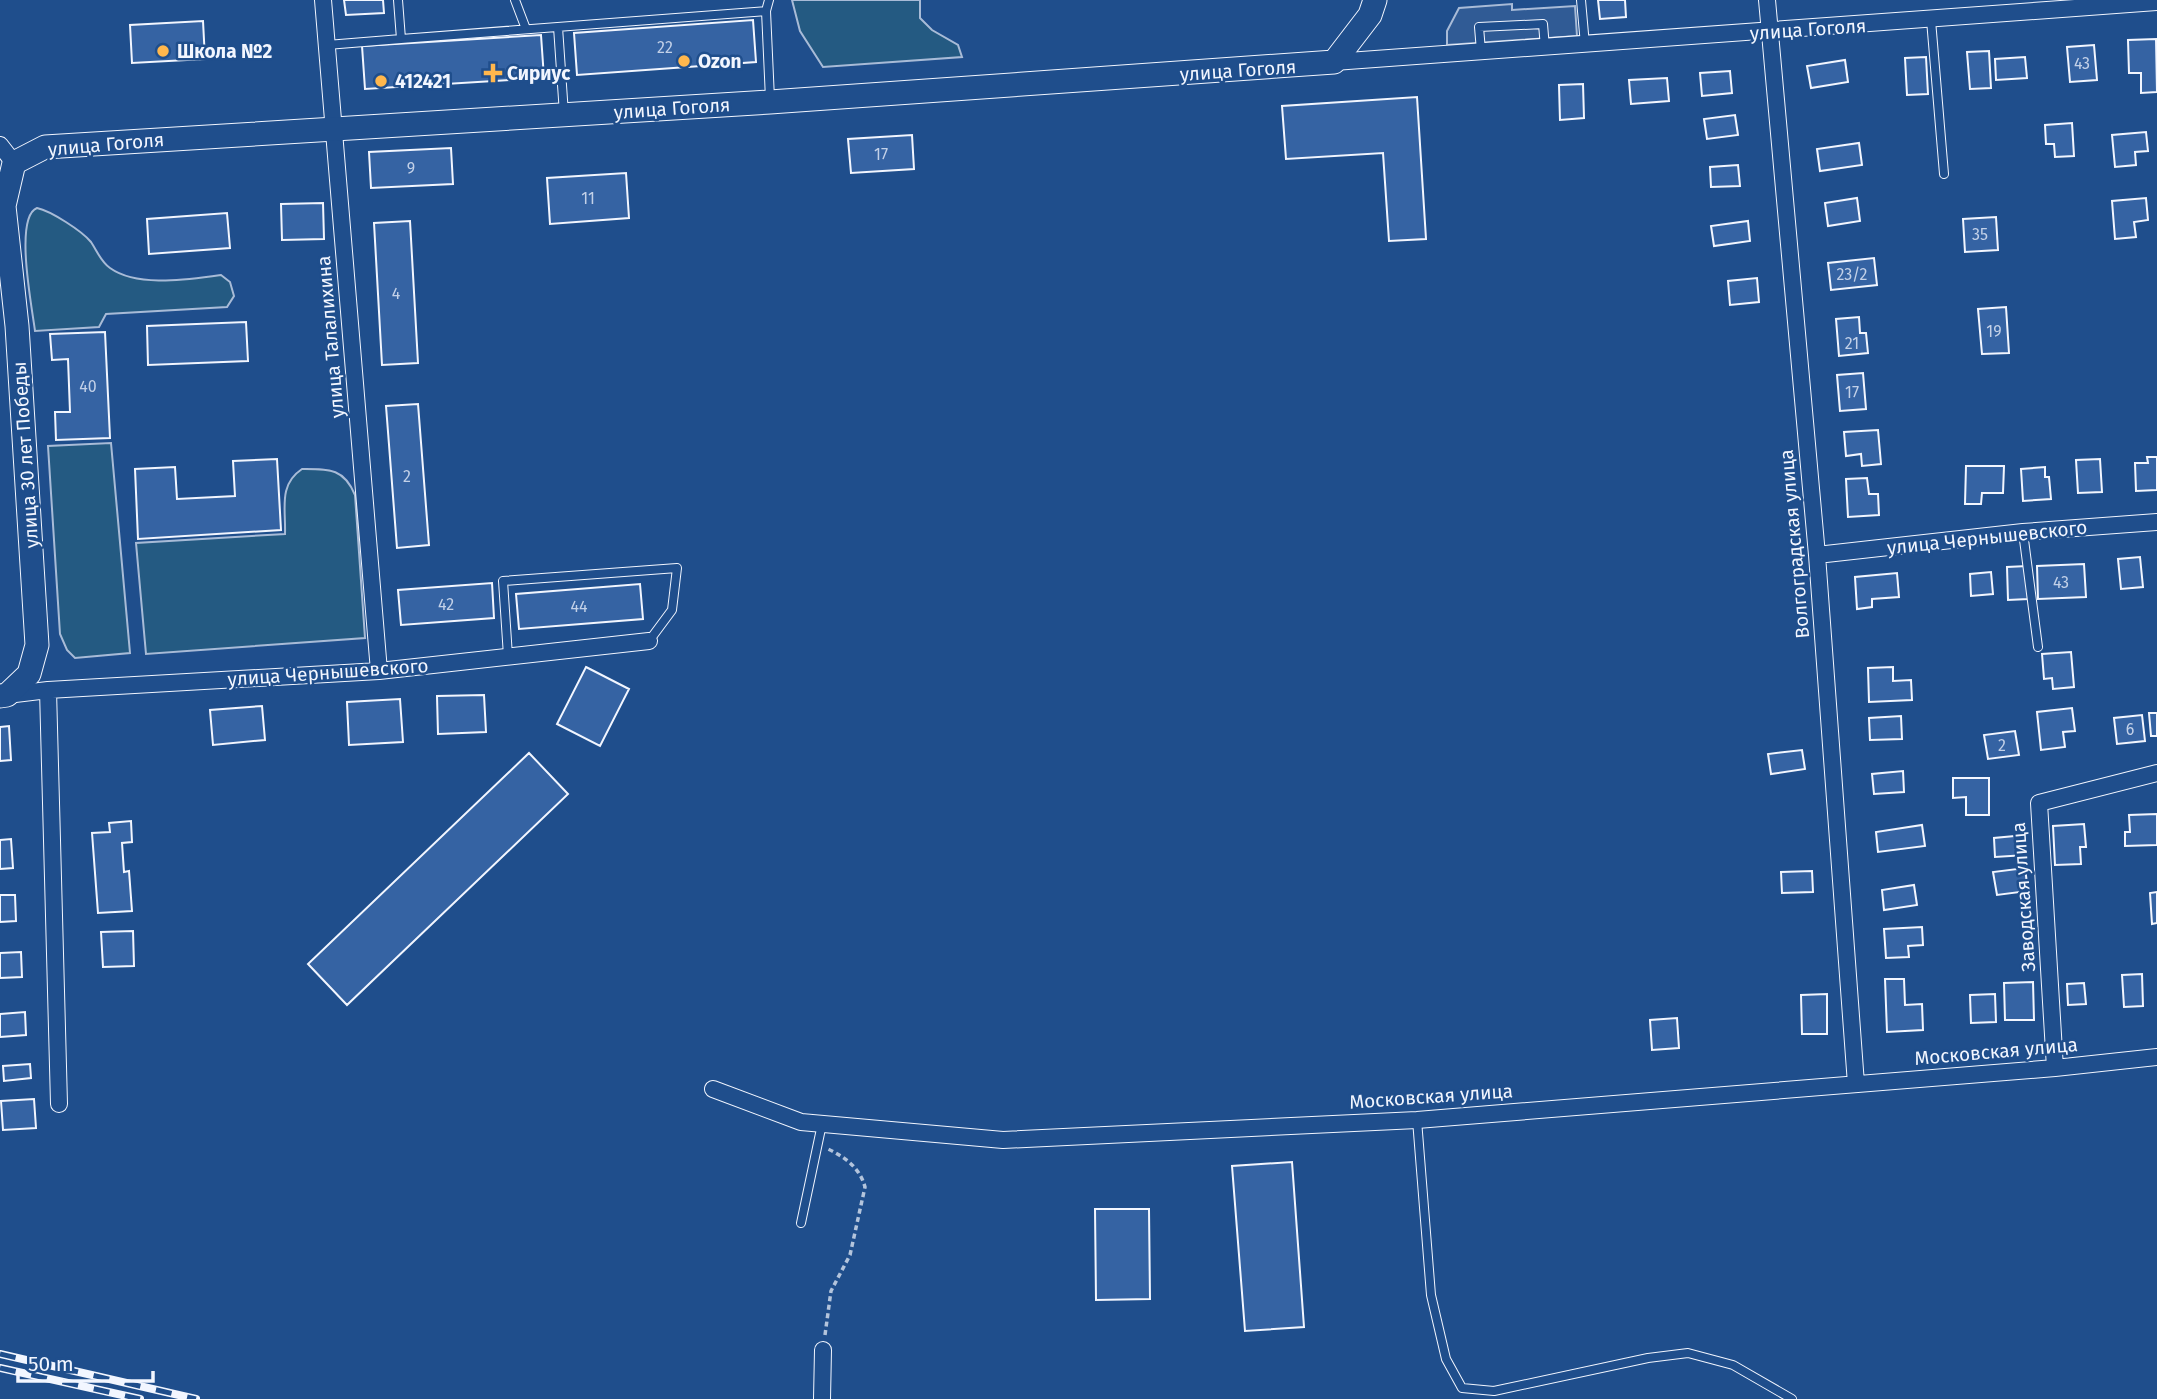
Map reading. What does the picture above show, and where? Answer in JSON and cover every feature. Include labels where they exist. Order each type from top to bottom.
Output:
[{"type":"street","name":"улица Талалихина","points":[[323,0],[379,671]]},
{"type":"street","points":[[1334,62],[1370,15],[1375,0]]},
{"type":"street","name":"Волгоградская улица","points":[[1767,0],[1816,555],[1856,1084]]},
{"type":"street","name":"улица Гоголя","points":[[14,163],[45,147],[770,102],[1771,32],[1931,20],[1966,8],[2157,2]]},
{"type":"street","points":[[0,145],[14,163]]},
{"type":"street","name":"улица 30 лет Победы","points":[[14,163],[4,206],[16,326],[37,645]]},
{"type":"street","name":"улица Чернышевского","points":[[1816,555],[2023,532],[2157,522]]},
{"type":"street","name":"улица Чернышевского","points":[[4,696],[48,690],[379,671],[649,640]]},
{"type":"street","name":"улица Чернышевского","points":[[4,696],[29,674],[37,645]]},
{"type":"street","points":[[48,690],[59,1104]]},
{"type":"street","name":"Заводская улица","points":[[2055,1068],[2039,803],[2157,774]]},
{"type":"street","name":"Московская улица","points":[[713,1089],[801,1122],[1003,1140],[1418,1120],[2055,1068],[2157,1057]]},
{"type":"street","points":[[822,1399],[823,1350]]},
{"type":"lane","points":[[398,0],[401,38]]},
{"type":"lane","points":[[515,0],[526,29]]},
{"type":"lane","points":[[769,0],[766,11],[770,102]]},
{"type":"lane","points":[[1581,0],[1585,45]]},
{"type":"lane","points":[[327,45],[766,11]]},
{"type":"lane","points":[[1931,20],[1944,174]]},
{"type":"lane","points":[[1481,52],[1479,27],[1543,24],[1545,48]]},
{"type":"lane","points":[[558,27],[564,115]]},
{"type":"lane","points":[[2023,532],[2038,647]]},
{"type":"lane","points":[[508,656],[503,581],[677,568],[672,610],[649,640]]},
{"type":"lane","points":[[1418,1120],[1431,1295],[1446,1359],[1462,1388],[1494,1391],[1648,1358],[1689,1353],[1733,1365],[1792,1399]]},
{"type":"lane","points":[[801,1223],[822,1124]]},
{"type":"path","points":[[818,1144],[838,1153],[851,1163],[865,1187],[850,1255],[831,1291],[823,1350]]},
{"type":"shaded area","points":[[792,0],[920,0],[920,18],[932,30],[958,45],[962,57],[823,67],[800,31]]},
{"type":"shaded area","points":[[1512,4],[1512,10],[1575,6],[1577,36],[1447,45],[1447,31],[1459,8]]},
{"type":"shaded area","points":[[37,208],[58,217],[81,232],[107,266],[121,274],[149,280],[221,275],[230,282],[234,296],[227,307],[106,314],[99,327],[35,331],[25,245],[30,215]]},
{"type":"shaded area","points":[[111,443],[130,653],[75,658],[67,650],[60,634],[48,446]]},
{"type":"shaded area","points":[[302,469],[328,470],[341,475],[355,495],[365,638],[146,654],[136,543],[285,534],[286,490],[294,475]]},
{"type":"building","points":[[344,0],[383,0],[384,13],[346,15]]},
{"type":"building","points":[[1598,0],[1625,0],[1626,17],[1600,19]]},
{"type":"building","points":[[753,20],[756,62],[577,75],[574,33]]},
{"type":"building","points":[[203,21],[205,59],[132,63],[130,25]]},
{"type":"building","points":[[541,35],[544,78],[365,89],[362,46]]},
{"type":"building","points":[[2156,39],[2157,92],[2141,93],[2141,73],[2129,73],[2128,40]]},
{"type":"building","points":[[2094,45],[2097,80],[2070,82],[2067,47]]},
{"type":"building","points":[[1989,51],[1991,88],[1970,89],[1967,52]]},
{"type":"building","points":[[1926,57],[1928,94],[1907,95],[1905,58]]},
{"type":"building","points":[[2025,57],[2027,78],[1996,80],[1995,59]]},
{"type":"building","points":[[1845,60],[1848,82],[1811,88],[1807,66]]},
{"type":"building","points":[[1730,71],[1732,93],[1702,96],[1700,73]]},
{"type":"building","points":[[1667,78],[1669,101],[1631,104],[1629,80]]},
{"type":"building","points":[[1583,84],[1584,118],[1560,120],[1559,85]]},
{"type":"building","points":[[1417,97],[1426,239],[1389,241],[1383,153],[1286,159],[1282,106]]},
{"type":"building","points":[[1735,115],[1738,135],[1707,139],[1704,119]]},
{"type":"building","points":[[2072,123],[2074,156],[2055,157],[2054,144],[2046,144],[2045,125]]},
{"type":"building","points":[[2146,132],[2148,151],[2135,152],[2136,165],[2115,167],[2112,135]]},
{"type":"building","points":[[912,135],[914,169],[851,173],[848,139]]},
{"type":"building","points":[[1859,143],[1862,165],[1820,171],[1817,149]]},
{"type":"building","points":[[451,148],[453,184],[371,188],[369,152]]},
{"type":"building","points":[[1738,165],[1740,186],[1711,187],[1710,167]]},
{"type":"building","points":[[626,173],[629,218],[550,224],[547,178]]},
{"type":"building","points":[[1857,198],[1860,221],[1828,226],[1825,203]]},
{"type":"building","points":[[2146,198],[2148,220],[2134,222],[2136,237],[2115,239],[2112,201]]},
{"type":"building","points":[[323,203],[324,239],[282,240],[281,204]]},
{"type":"building","points":[[227,213],[230,248],[149,254],[147,219]]},
{"type":"building","points":[[1996,217],[1998,250],[1965,252],[1963,219]]},
{"type":"building","points":[[410,221],[418,363],[382,365],[374,223]]},
{"type":"building","points":[[1748,221],[1750,241],[1714,246],[1711,226]]},
{"type":"building","points":[[1874,258],[1877,285],[1831,290],[1828,263]]},
{"type":"building","points":[[1757,278],[1759,302],[1730,305],[1728,281]]},
{"type":"building","points":[[2006,307],[2009,353],[1982,354],[1978,309]]},
{"type":"building","points":[[1859,317],[1860,333],[1866,333],[1868,353],[1839,356],[1836,319]]},
{"type":"building","points":[[246,322],[248,361],[148,365],[147,326]]},
{"type":"building","points":[[105,332],[110,438],[56,440],[55,412],[70,412],[68,359],[52,360],[50,334]]},
{"type":"building","points":[[1863,373],[1866,409],[1840,411],[1837,375]]},
{"type":"building","points":[[418,404],[429,545],[397,548],[386,406]]},
{"type":"building","points":[[1878,430],[1881,464],[1862,466],[1861,454],[1846,456],[1844,432]]},
{"type":"building","points":[[2147,457],[2157,457],[2157,490],[2136,491],[2135,463],[2148,463]]},
{"type":"building","points":[[277,459],[281,530],[138,539],[135,469],[175,467],[177,499],[235,496],[233,461]]},
{"type":"building","points":[[2100,459],[2102,492],[2078,493],[2076,460]]},
{"type":"building","points":[[1966,466],[2004,466],[2003,493],[1982,493],[1981,504],[1965,504]]},
{"type":"building","points":[[2045,467],[2051,499],[2023,501],[2021,469]]},
{"type":"building","points":[[1867,478],[1869,494],[1878,494],[1879,515],[1848,517],[1846,479]]},
{"type":"building","points":[[2140,557],[2143,587],[2121,589],[2118,559]]},
{"type":"building","points":[[2084,564],[2086,597],[2038,599],[2037,566]]},
{"type":"building","points":[[2027,566],[2028,599],[2008,600],[2007,567]]},
{"type":"building","points":[[1991,572],[1993,594],[1971,596],[1970,574]]},
{"type":"building","points":[[1897,573],[1899,597],[1872,599],[1872,607],[1857,609],[1855,577]]},
{"type":"building","points":[[492,583],[494,618],[401,625],[398,590]]},
{"type":"building","points":[[640,584],[643,619],[519,629],[516,594]]},
{"type":"building","points":[[2071,652],[2074,687],[2053,689],[2052,678],[2044,679],[2042,654]]},
{"type":"building","points":[[586,667],[629,689],[600,746],[557,724]]},
{"type":"building","points":[[1893,667],[1893,681],[1911,680],[1912,700],[1869,702],[1868,668]]},
{"type":"building","points":[[484,695],[486,732],[438,734],[437,696]]},
{"type":"building","points":[[400,699],[403,742],[349,745],[347,702]]},
{"type":"building","points":[[262,706],[265,740],[213,745],[210,710]]},
{"type":"building","points":[[2072,708],[2075,731],[2063,732],[2065,747],[2041,750],[2037,712]]},
{"type":"building","points":[[2149,713],[2157,713],[2157,736],[2151,736]]},
{"type":"building","points":[[2142,715],[2145,741],[2117,744],[2114,718]]},
{"type":"building","points":[[1901,716],[1902,739],[1870,740],[1869,718]]},
{"type":"building","points":[[9,726],[11,760],[0,761],[0,727]]},
{"type":"building","points":[[2015,731],[2019,755],[1988,759],[1984,735]]},
{"type":"building","points":[[1802,750],[1805,769],[1771,774],[1768,754]]},
{"type":"building","points":[[529,753],[568,794],[347,1005],[308,964]]},
{"type":"building","points":[[1903,771],[1904,792],[1874,794],[1872,774]]},
{"type":"building","points":[[1953,778],[1989,778],[1989,815],[1966,815],[1966,797],[1953,798]]},
{"type":"building","points":[[2157,814],[2157,845],[2125,846],[2125,832],[2130,832],[2129,815]]},
{"type":"building","points":[[131,821],[132,842],[122,843],[124,872],[129,871],[132,911],[98,913],[92,833],[110,832],[109,823]]},
{"type":"building","points":[[2084,824],[2086,847],[2080,847],[2081,864],[2055,865],[2053,826]]},
{"type":"building","points":[[1922,825],[1925,846],[1878,852],[1876,832]]},
{"type":"building","points":[[2025,835],[2026,855],[1995,857],[1994,838]]},
{"type":"building","points":[[11,839],[13,868],[0,869],[0,840]]},
{"type":"building","points":[[2025,868],[2028,891],[1997,895],[1993,872]]},
{"type":"building","points":[[1812,871],[1813,892],[1782,893],[1781,872]]},
{"type":"building","points":[[1914,885],[1917,905],[1884,910],[1882,890]]},
{"type":"building","points":[[2157,892],[2157,923],[2152,924],[2150,893]]},
{"type":"building","points":[[0,895],[15,895],[16,921],[0,922]]},
{"type":"building","points":[[1922,927],[1923,945],[1908,946],[1909,957],[1886,958],[1884,929]]},
{"type":"building","points":[[133,931],[134,966],[103,967],[101,932]]},
{"type":"building","points":[[21,952],[22,977],[0,978],[0,953]]},
{"type":"building","points":[[2142,974],[2143,1006],[2124,1007],[2122,975]]},
{"type":"building","points":[[1885,979],[1904,979],[1905,1005],[1922,1004],[1923,1030],[1887,1032]]},
{"type":"building","points":[[2033,982],[2034,1020],[2005,1020],[2004,983]]},
{"type":"building","points":[[2084,983],[2086,1004],[2068,1005],[2067,984]]},
{"type":"building","points":[[1827,994],[1827,1034],[1802,1034],[1801,995]]},
{"type":"building","points":[[1995,994],[1996,1022],[1971,1023],[1970,995]]},
{"type":"building","points":[[25,1012],[26,1035],[0,1037],[0,1014]]},
{"type":"building","points":[[1677,1018],[1679,1048],[1652,1050],[1650,1020]]},
{"type":"building","points":[[30,1064],[31,1078],[4,1081],[3,1066]]},
{"type":"building","points":[[34,1099],[36,1128],[3,1130],[1,1101]]},
{"type":"building","points":[[1292,1162],[1304,1327],[1245,1331],[1232,1166]]},
{"type":"building","points":[[1095,1209],[1149,1209],[1150,1299],[1096,1300]]},
{"type":"railway","points":[[0,1354],[196,1399]]},
{"type":"railway","points":[[0,1368],[140,1399]]},
{"type":"place","name":"Школа №2","points":[[163,51]]},
{"type":"place","name":"Ozon","points":[[684,61]]},
{"type":"place","name":"Сириус","points":[[493,73]]},
{"type":"place","name":"412421","points":[[381,81]]}]
